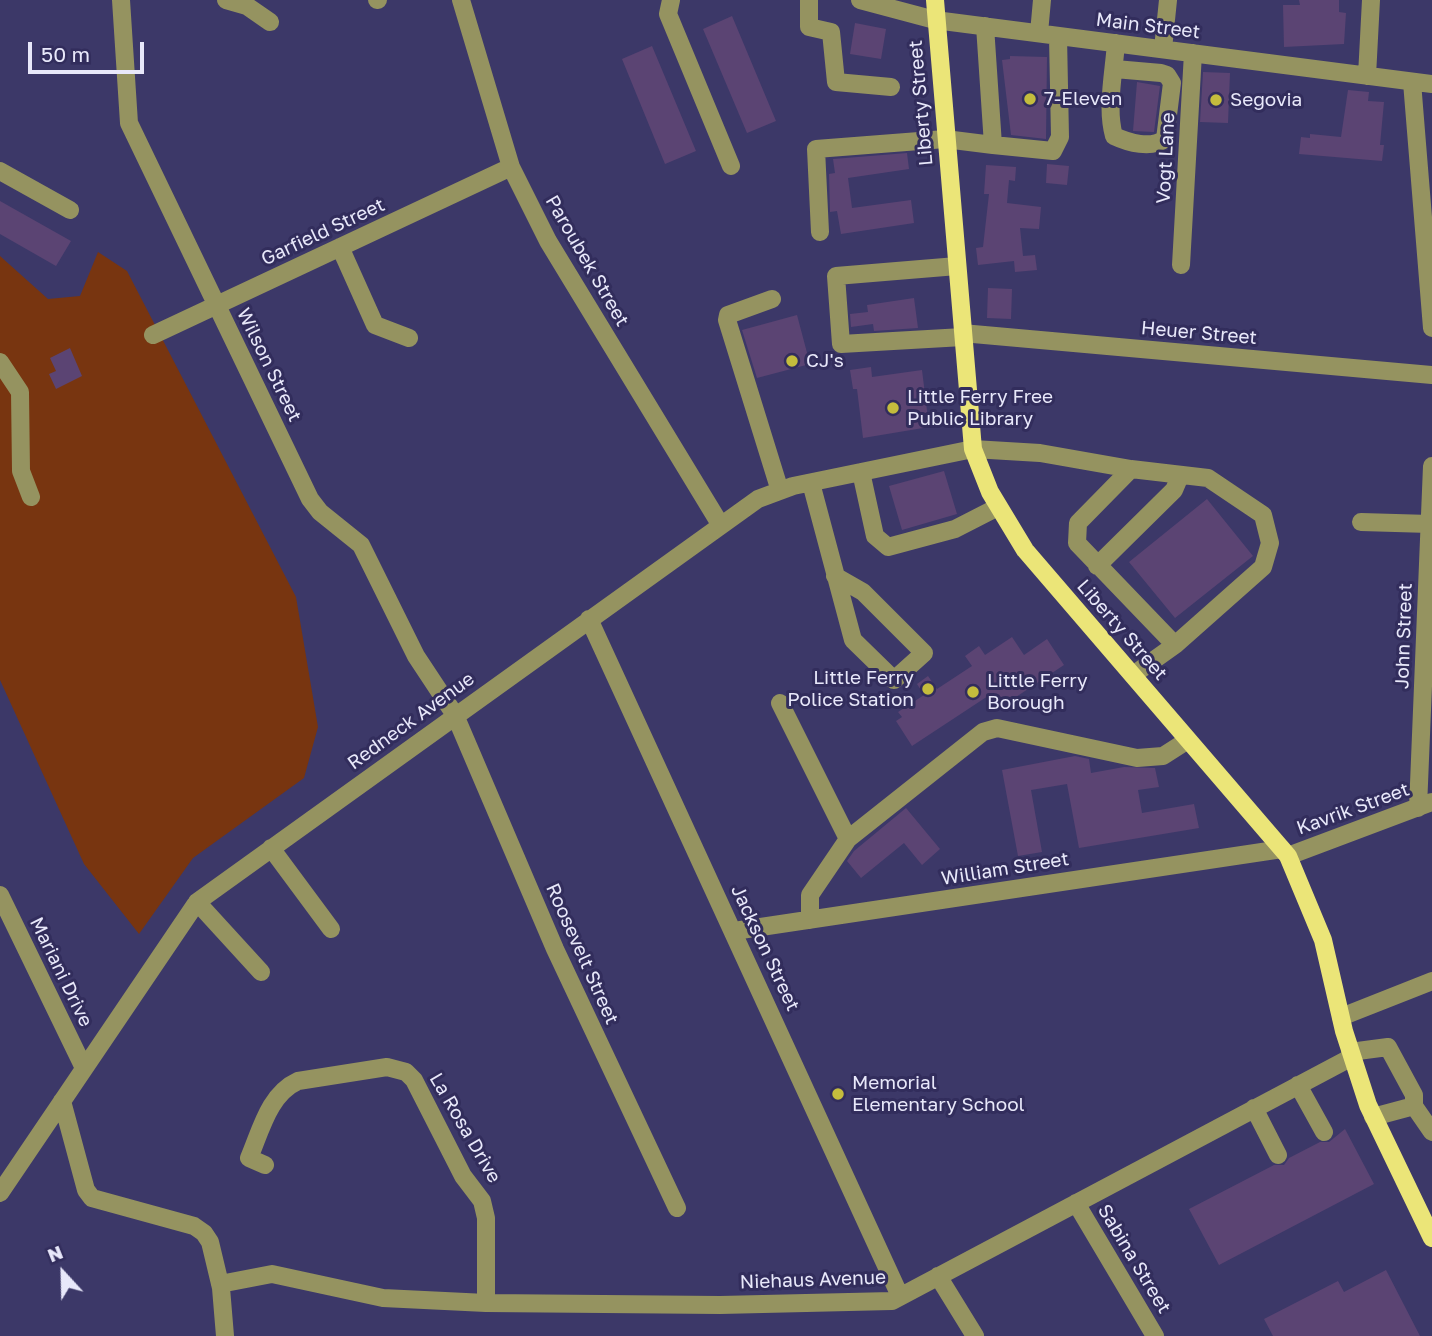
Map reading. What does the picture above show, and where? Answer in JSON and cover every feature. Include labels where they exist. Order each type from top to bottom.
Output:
[{"type":"main road","name":"Liberty Street","points":[[935,0],[972,449],[998,507],[1025,550],[1285,853],[1323,940],[1351,1055],[1373,1117],[1432,1238]]},
{"type":"street","name":"Wilson Street","points":[[121,0],[129,123],[310,499],[320,512],[361,545],[416,656],[455,715]]},
{"type":"street","points":[[226,0],[247,6],[270,22]]},
{"type":"street","name":"Paroubek Street","points":[[461,0],[511,167],[548,241],[720,524]]},
{"type":"street","points":[[671,0],[668,14],[730,166]]},
{"type":"street","points":[[809,0],[809,27],[831,33],[836,82],[891,87]]},
{"type":"street","name":"Main Street","points":[[860,0],[935,20],[1432,84]]},
{"type":"street","points":[[1039,33],[1042,0]]},
{"type":"street","points":[[1163,49],[1168,0]]},
{"type":"street","points":[[1367,76],[1371,0]]},
{"type":"street","points":[[985,26],[993,145]]},
{"type":"street","points":[[820,232],[816,149],[946,138],[1054,151],[1060,136],[1058,36]]},
{"type":"street","points":[[1115,69],[1161,73],[1167,75],[1172,83],[1165,139],[1159,144],[1125,141],[1114,135],[1111,126],[1116,43]]},
{"type":"street","name":"Vogt Lane","points":[[1181,265],[1193,53]]},
{"type":"street","points":[[1412,82],[1432,328]]},
{"type":"street","name":"Garfield Street","points":[[153,335],[511,167]]},
{"type":"street","points":[[0,171],[69,210]]},
{"type":"street","points":[[341,247],[375,325],[409,338]]},
{"type":"street","name":"Heuer Street","points":[[957,266],[836,276],[841,344],[963,335],[1432,375]]},
{"type":"street","points":[[772,299],[728,315],[727,320],[780,491]]},
{"type":"street","points":[[0,362],[20,392],[21,471],[31,497]]},
{"type":"street","name":"Redneck Avenue","points":[[0,1193],[197,902],[758,499],[811,483],[972,449],[1040,453],[1131,469],[1208,478],[1263,515],[1269,542],[1262,567],[1175,645],[1132,675]]},
{"type":"street","name":"John Street","points":[[1425,805],[1432,466]]},
{"type":"street","points":[[1131,469],[1078,523],[1077,543],[1175,645]]},
{"type":"street","points":[[861,472],[875,536],[888,547],[955,529],[998,507]]},
{"type":"street","points":[[1097,566],[1174,490],[1180,476]]},
{"type":"street","points":[[811,483],[835,576],[853,640],[894,680],[924,653],[863,593],[835,576]]},
{"type":"street","points":[[1361,522],[1430,524]]},
{"type":"street","name":"Jackson Street","points":[[589,619],[900,1296]]},
{"type":"street","points":[[780,703],[848,839]]},
{"type":"street","name":"Roosevelt Street","points":[[455,715],[555,949],[677,1208]]},
{"type":"street","points":[[810,920],[810,895],[848,839],[983,732],[997,729],[1136,758],[1163,756],[1188,740]]},
{"type":"street","name":"Kavrik Street","points":[[1285,853],[1425,805]]},
{"type":"street","points":[[271,848],[331,929]]},
{"type":"street","name":"William Street","points":[[734,931],[1285,853]]},
{"type":"street","name":"Mariani Drive","points":[[0,895],[84,1068]]},
{"type":"street","points":[[197,902],[261,972]]},
{"type":"street","points":[[1341,1017],[1432,981]]},
{"type":"street","name":"Niehaus Avenue","points":[[220,1284],[272,1274],[383,1298],[486,1304],[720,1305],[892,1300],[1351,1055],[1388,1047],[1414,1095],[1414,1106]]},
{"type":"street","name":"La Rosa Drive","points":[[265,1165],[249,1158],[276,1095],[286,1086],[298,1081],[387,1066],[406,1072],[414,1080],[463,1176],[482,1201],[486,1218],[486,1304]]},
{"type":"street","points":[[1298,1085],[1324,1132]]},
{"type":"street","points":[[62,1101],[86,1190],[92,1198],[194,1226],[210,1242],[220,1284],[225,1336]]},
{"type":"street","points":[[1373,1117],[1414,1106],[1432,1132]]},
{"type":"street","points":[[1254,1108],[1278,1155]]},
{"type":"street","name":"Sabina Street","points":[[1076,1203],[1155,1336]]},
{"type":"street","points":[[938,1276],[975,1336]]},
{"type":"shaded area","points":[[98,252],[127,271],[296,597],[318,727],[304,778],[193,858],[139,934],[84,864],[0,680],[0,256],[48,299],[80,296]]},
{"type":"building","points":[[1299,0],[1339,0],[1339,12],[1346,13],[1344,44],[1284,47],[1283,5],[1300,5]]},
{"type":"building","points":[[732,16],[776,121],[747,133],[703,29]]},
{"type":"building","points":[[855,23],[886,29],[881,59],[850,54]]},
{"type":"building","points":[[652,46],[696,151],[665,164],[622,59]]},
{"type":"building","points":[[1010,56],[1047,57],[1046,139],[1011,135],[1002,60],[1010,59]]},
{"type":"building","points":[[1203,72],[1230,73],[1228,123],[1200,122]]},
{"type":"building","points":[[1137,82],[1160,86],[1154,132],[1133,131]]},
{"type":"building","points":[[1348,90],[1369,92],[1368,101],[1384,102],[1380,145],[1384,145],[1382,161],[1299,154],[1301,137],[1310,138],[1310,134],[1341,137]]},
{"type":"building","points":[[907,153],[909,169],[848,178],[852,208],[911,200],[914,223],[841,234],[837,211],[830,212],[829,174],[835,173],[833,159]]},
{"type":"building","points":[[1047,164],[1069,166],[1067,185],[1046,183]]},
{"type":"building","points":[[986,165],[1016,167],[1015,181],[1009,180],[1007,203],[1041,207],[1039,229],[1020,228],[1023,256],[1035,255],[1037,270],[1015,272],[1014,261],[978,265],[976,248],[983,247],[989,194],[984,194]]},
{"type":"building","points":[[0,201],[71,241],[56,266],[0,234]]},
{"type":"building","points":[[988,288],[1012,289],[1011,319],[987,318]]},
{"type":"building","points":[[914,298],[918,328],[874,331],[873,324],[851,327],[850,314],[868,312],[867,305]]},
{"type":"building","points":[[797,315],[810,364],[757,378],[742,330]]},
{"type":"building","points":[[70,348],[82,376],[56,389],[49,374],[56,371],[50,358]]},
{"type":"building","name":"Little Ferry Free Public Library","points":[[871,367],[872,377],[922,370],[929,427],[863,438],[857,389],[853,389],[850,370]]},
{"type":"building","points":[[944,471],[957,514],[902,530],[889,486]]},
{"type":"building","points":[[1207,499],[1253,556],[1175,618],[1129,562]]},
{"type":"building","name":"Little Ferry Borough","points":[[1012,637],[1024,655],[1047,639],[1064,665],[1004,705],[1002,701],[995,706],[988,696],[912,746],[896,721],[902,717],[898,712],[924,695],[917,684],[928,676],[937,689],[972,666],[965,656],[979,646],[985,655]]},
{"type":"building","points":[[1075,756],[1089,759],[1091,773],[1124,767],[1155,768],[1159,787],[1138,790],[1142,813],[1194,804],[1199,828],[1079,848],[1067,784],[1031,790],[1042,852],[1018,856],[1002,770]]},
{"type":"building","points":[[906,808],[940,849],[922,865],[904,843],[861,878],[847,861],[854,851]]},
{"type":"building","points":[[1345,1129],[1374,1184],[1219,1265],[1189,1209],[1274,1165],[1284,1165],[1289,1158],[1320,1142],[1329,1142]]},
{"type":"building","points":[[1386,1270],[1420,1336],[1273,1336],[1264,1319],[1338,1281],[1344,1292]]},
{"type":"place","name":"7-Eleven","points":[[1030,99]]},
{"type":"place","name":"Segovia","points":[[1216,100]]},
{"type":"place","name":"CJ's","points":[[792,361]]},
{"type":"place","name":"Little Ferry Free Public Library","points":[[893,408]]},
{"type":"place","name":"Little Ferry Police Station","points":[[928,689]]},
{"type":"place","name":"Little Ferry Borough","points":[[973,692]]},
{"type":"place","name":"Memorial Elementary School","points":[[838,1094]]}]
